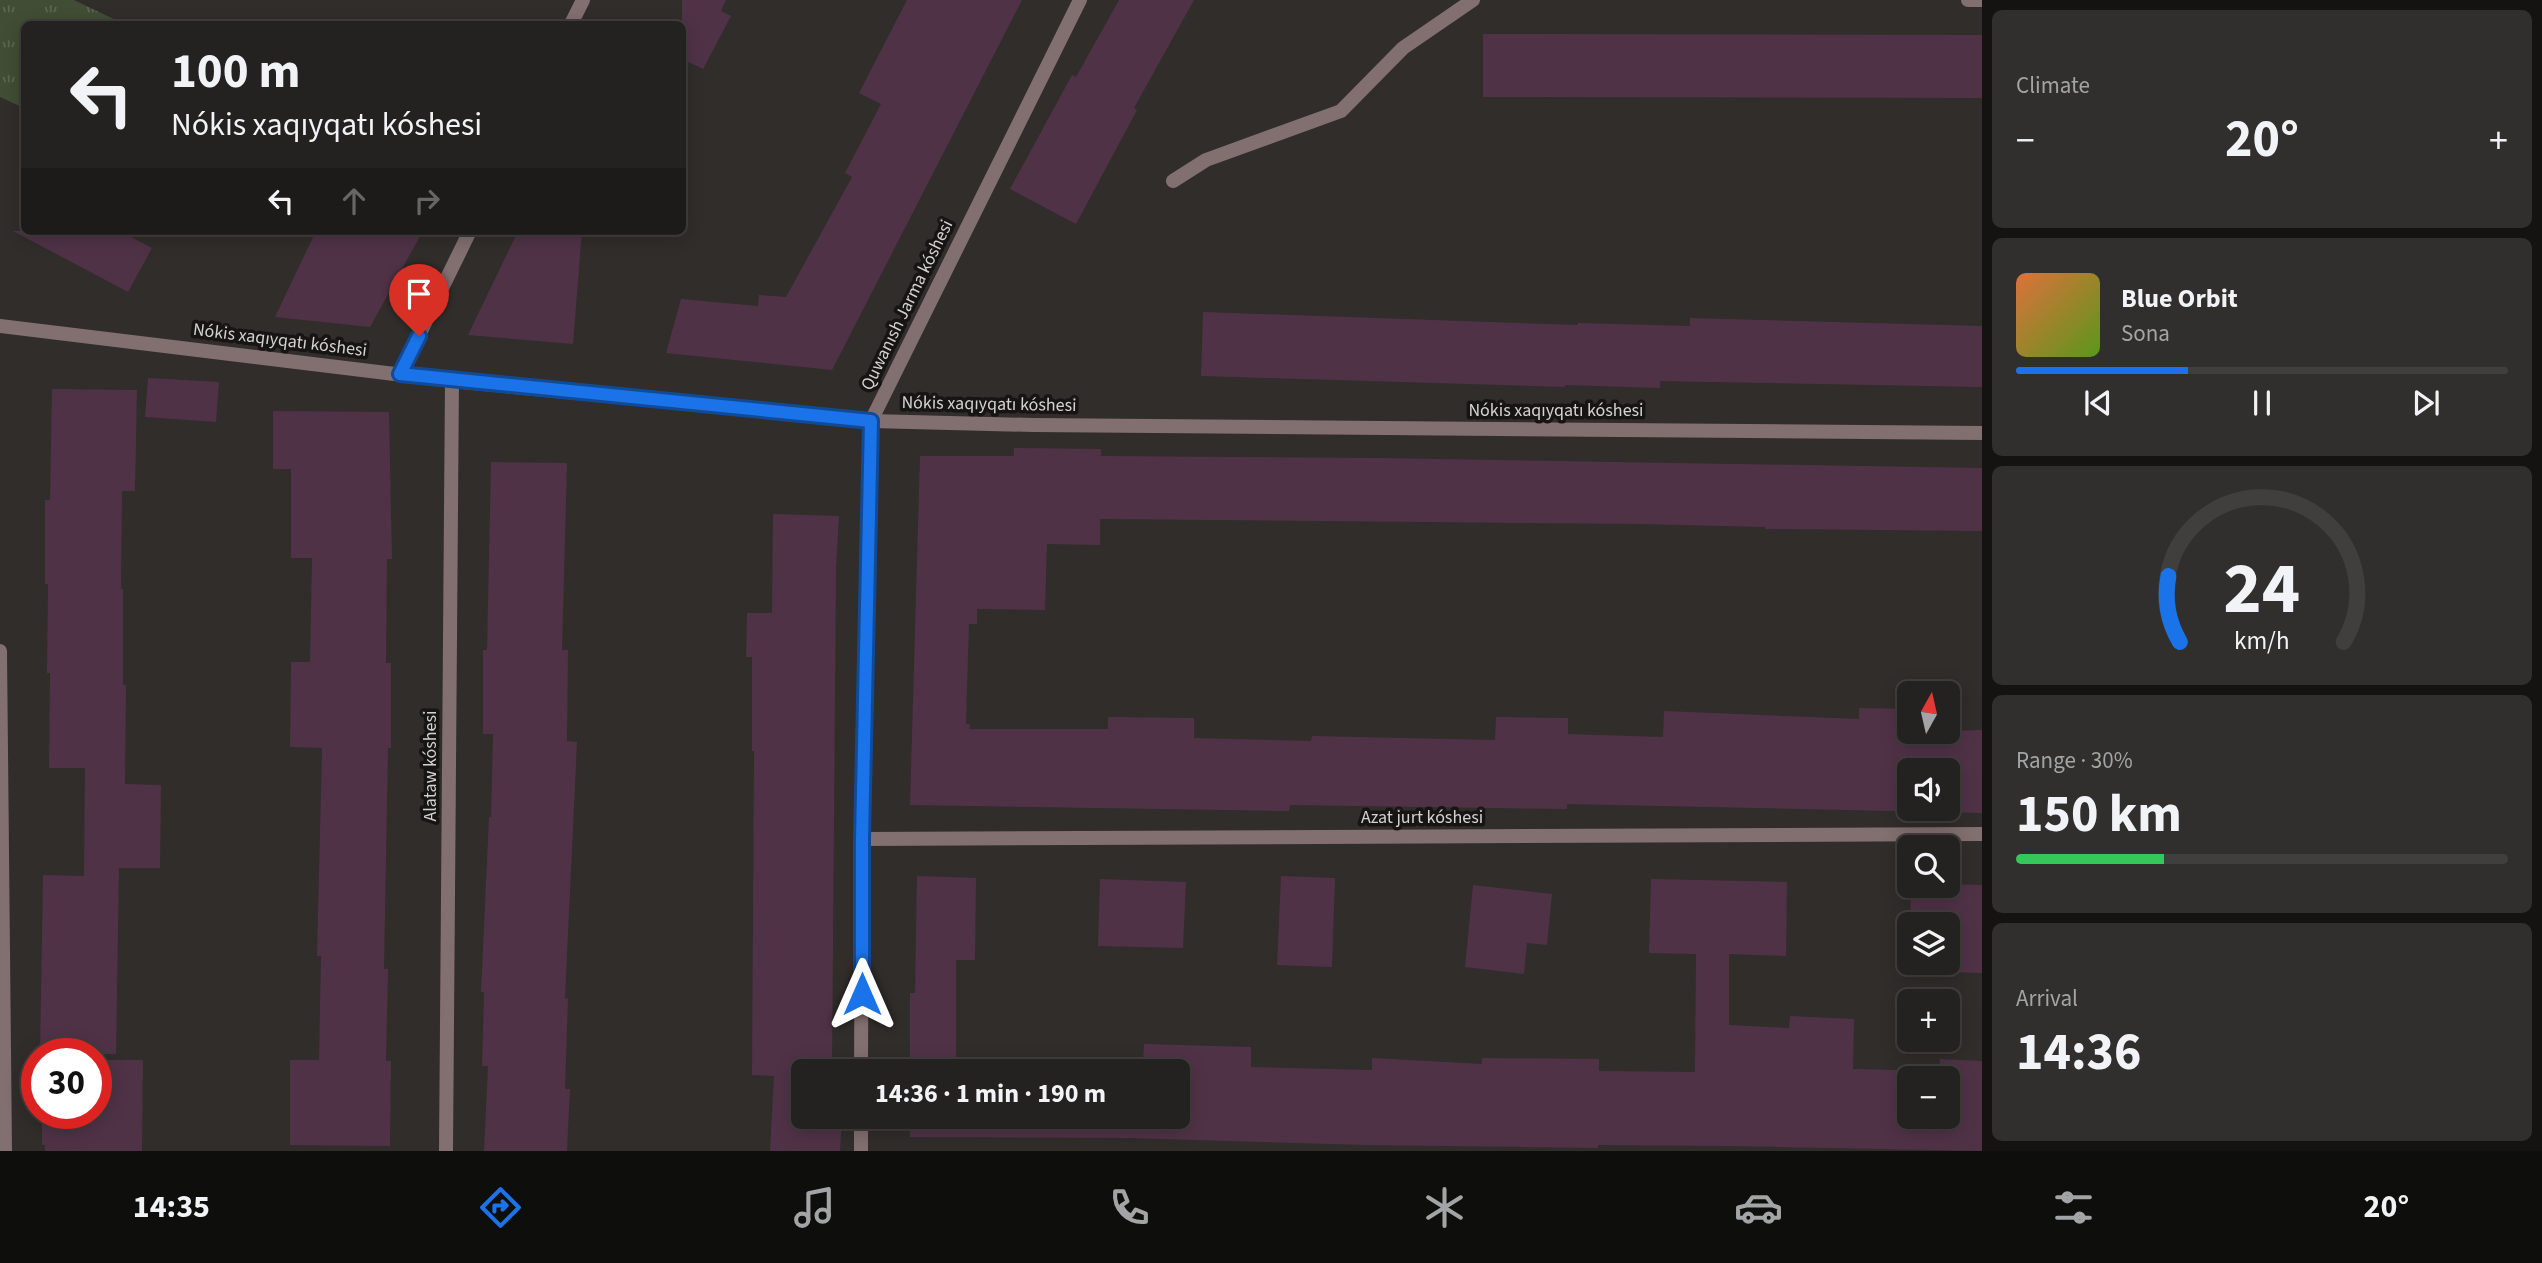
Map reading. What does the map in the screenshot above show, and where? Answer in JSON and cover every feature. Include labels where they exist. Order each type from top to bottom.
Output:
[{"type":"street","points":[[572,21],[583,0]]},
{"type":"street","name":"Quwanısh Jarma kóshesi","points":[[861,1059],[862,839],[871,421],[1080,0]]},
{"type":"street","points":[[1172,181],[1206,160],[1341,111],[1403,48],[1473,0]]},
{"type":"street","points":[[1968,0],[1982,0]]},
{"type":"street","points":[[400,374],[468,235]]},
{"type":"street","name":"Nókis xaqıyqatı kóshesi","points":[[0,326],[452,381],[871,421],[1033,425],[1982,433]]},
{"type":"street","name":"Alataw kóshesi","points":[[446,1151],[452,381]]},
{"type":"street","points":[[0,651],[5,1151]]},
{"type":"street","name":"Azat jurt kóshesi","points":[[862,839],[1982,834]]},
{"type":"street","points":[[861,1129],[861,1151]]},
{"type":"green space","points":[[0,0],[74,0],[118,21],[21,21],[21,107],[0,97]]},
{"type":"building","points":[[682,0],[726,0],[721,11],[731,16],[703,69],[686,61],[686,21],[682,21]]},
{"type":"building","points":[[907,0],[1022,0],[832,370],[666,353],[681,299],[758,306],[759,295],[786,297],[852,177],[845,173],[881,104],[859,93]]},
{"type":"building","points":[[1119,0],[1194,0],[1134,108],[1137,110],[1076,224],[1010,189],[1072,75],[1076,77]]},
{"type":"building","points":[[1483,34],[1982,35],[1982,98],[1483,97]]},
{"type":"building","points":[[13,231],[21,231],[21,235],[128,235],[152,248],[128,292]]},
{"type":"building","points":[[314,235],[421,235],[370,327],[275,317]]},
{"type":"building","points":[[516,235],[582,235],[573,344],[468,335]]},
{"type":"building","points":[[1203,312],[1578,325],[1690,326],[1690,318],[1982,326],[1982,387],[1660,381],[1660,388],[1565,387],[1201,376]]},
{"type":"building","points":[[148,378],[219,382],[216,422],[145,417]]},
{"type":"building","points":[[52,389],[137,390],[135,491],[122,491],[125,784],[161,785],[160,868],[119,868],[116,1054],[112,1054],[112,1038],[40,1038],[43,875],[84,876],[85,768],[49,768],[50,673],[47,673],[45,500],[50,500]]},
{"type":"building","points":[[273,411],[389,412],[392,559],[387,559],[386,663],[391,663],[391,748],[388,748],[384,969],[388,969],[386,1061],[391,1061],[390,1146],[290,1145],[290,1060],[319,1060],[321,956],[317,956],[322,748],[290,747],[291,662],[310,662],[312,558],[291,558],[291,469],[273,469]]},
{"type":"building","points":[[1014,448],[1101,449],[1101,456],[1982,468],[1982,531],[1765,529],[1641,524],[1100,519],[1100,545],[1047,544],[1045,610],[977,609],[977,624],[969,624],[966,724],[970,724],[969,729],[1108,729],[1108,717],[1194,718],[1194,738],[1311,741],[1312,736],[1495,740],[1496,717],[1568,718],[1568,734],[1663,737],[1664,711],[1859,719],[1859,708],[1897,709],[1897,744],[1960,744],[1960,731],[1982,730],[1982,813],[1960,813],[1960,758],[1897,758],[1897,811],[1567,804],[1567,809],[1290,805],[1289,811],[910,805],[920,456],[1014,456]]},
{"type":"building","points":[[491,462],[567,463],[562,650],[568,650],[567,741],[577,742],[565,998],[568,999],[565,1089],[570,1089],[567,1151],[484,1151],[488,1066],[482,1066],[484,992],[481,992],[493,734],[483,734],[483,650],[487,650]]},
{"type":"building","points":[[773,514],[839,516],[836,569],[832,1059],[791,1059],[791,1129],[841,1129],[840,1151],[770,1151],[774,1076],[752,1075],[754,751],[752,657],[746,657],[747,613],[772,613]]},
{"type":"building","points":[[917,876],[976,878],[975,960],[956,960],[956,1057],[1022,1059],[910,1059],[910,993],[915,993]]},
{"type":"building","points":[[1281,876],[1335,878],[1332,967],[1277,965]]},
{"type":"building","points":[[1100,879],[1186,882],[1183,948],[1098,946]]},
{"type":"building","points":[[1651,879],[1787,882],[1786,956],[1729,954],[1729,1025],[1789,1028],[1790,1016],[1854,1019],[1853,1069],[1897,1070],[1897,1129],[1960,1129],[1960,1066],[1939,1066],[1940,1059],[1982,1061],[1982,1151],[910,1137],[910,1129],[1190,1129],[1190,1059],[1143,1059],[1144,1044],[1251,1047],[1251,1067],[1372,1070],[1372,1058],[1482,1064],[1482,1058],[1599,1059],[1599,1071],[1695,1072],[1696,954],[1649,953]]},
{"type":"building","points":[[1960,884],[1982,885],[1982,973],[1960,972],[1960,912],[1910,912],[1911,898],[1960,898]]},
{"type":"building","points":[[1473,885],[1552,894],[1547,945],[1527,943],[1524,974],[1465,967]]},
{"type":"building","points":[[112,1060],[143,1060],[142,1151],[45,1151],[45,1145],[42,1145],[42,1129],[112,1129]]},
{"type":"route","points":[[419,336],[400,374],[871,421],[862,839],[862,994]]}]
